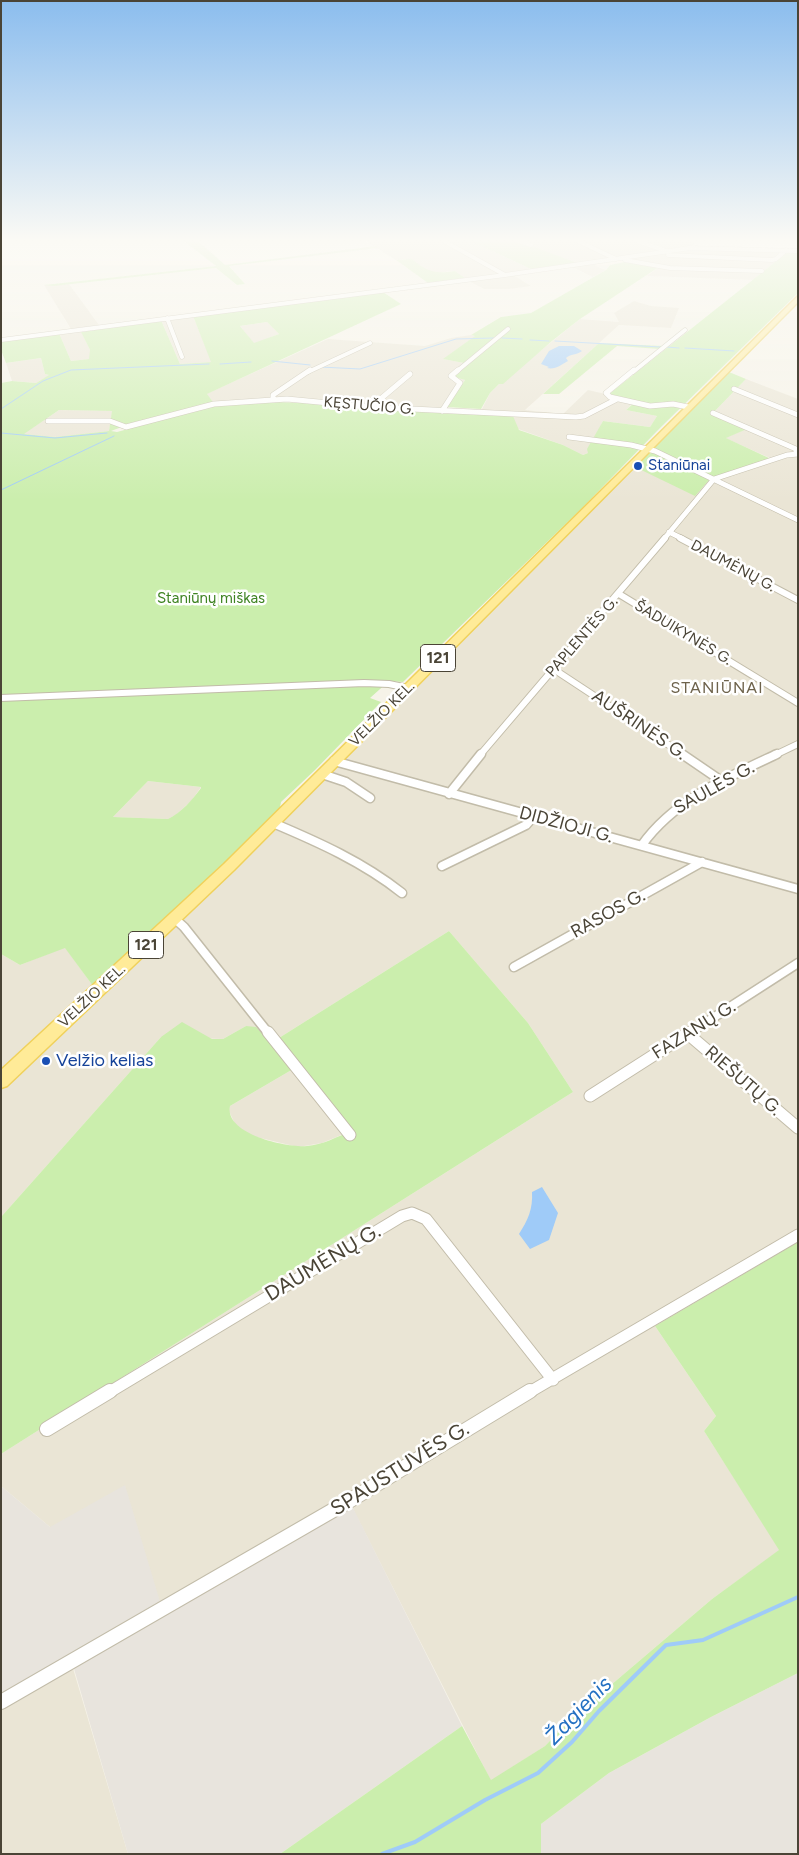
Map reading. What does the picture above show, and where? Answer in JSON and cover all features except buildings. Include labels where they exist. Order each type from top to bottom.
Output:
[{"type":"main road","name":"VELŽIO KEL.","points":[[1,1081],[273,823],[768,328]]},
{"type":"street","points":[[1,340],[95,328]]},
{"type":"street","points":[[171,328],[182,358]]},
{"type":"street","points":[[442,411],[460,383],[451,376],[508,329]]},
{"type":"street","points":[[685,330],[607,392],[608,396],[617,399],[652,406],[673,404],[688,407]]},
{"type":"street","points":[[272,400],[274,395],[314,367],[370,342]]},
{"type":"street","points":[[371,407],[410,374]]},
{"type":"street","points":[[734,389],[798,415]]},
{"type":"street","name":"KĘSTUČIO G.","points":[[48,421],[110,421],[126,427],[214,404],[272,400],[300,400],[371,407],[576,418],[584,416],[617,399]]},
{"type":"street","points":[[713,413],[797,451]]},
{"type":"street","points":[[569,437],[646,449],[664,455],[798,520]]},
{"type":"street","points":[[714,479],[797,451]]},
{"type":"street","name":"PAPLENTĖS G.","points":[[449,794],[714,479]]},
{"type":"street","name":"DAUMĖNŲ G.","points":[[669,532],[798,600]]},
{"type":"street","name":"ŠADUIKYNĖS G.","points":[[619,594],[798,703]]},
{"type":"street","name":"AUŠRINĖS G.","points":[[555,670],[627,716],[723,782]]},
{"type":"street","points":[[1,698],[364,683],[389,684],[408,688]]},
{"type":"street","name":"SAULĖS G.","points":[[642,845],[648,834],[667,815],[723,782],[798,744]]},
{"type":"street","name":"DIDŽIOJI G.","points":[[334,762],[798,889]]},
{"type":"street","points":[[322,774],[346,782],[370,798]]},
{"type":"street","points":[[442,866],[526,825],[533,817]]},
{"type":"street","points":[[273,823],[305,836],[373,872],[402,893]]},
{"type":"street","name":"RASOS G.","points":[[514,967],[702,862]]},
{"type":"street","points":[[174,918],[184,927],[350,1135]]},
{"type":"street","name":"FAZANŲ G.","points":[[590,1096],[798,963]]},
{"type":"street","name":"RIEŠUTŲ G.","points":[[688,1034],[798,1128]]},
{"type":"street","name":"DAUMĖNŲ G.","points":[[47,1429],[327,1260],[402,1216],[412,1213],[426,1219],[553,1380]]},
{"type":"street","name":"SPAUSTUVĖS G.","points":[[1,1702],[349,1501],[477,1422],[553,1380],[798,1235]]},
{"type":"shaded area","points":[[164,328],[198,328],[212,362],[180,364]]},
{"type":"shaded area","points":[[241,328],[273,328],[279,334],[254,344]]},
{"type":"shaded area","points":[[569,328],[616,328],[525,410],[563,414],[588,390],[635,401],[626,410],[657,416],[650,427],[603,421],[588,453],[583,455],[563,445],[479,415],[490,393]]},
{"type":"shaded area","points":[[81,331],[90,350],[90,359],[71,361],[59,333]]},
{"type":"shaded area","points":[[476,336],[444,359],[469,364],[455,377],[465,380],[445,410],[296,398],[213,402],[206,394],[328,339],[425,346],[451,338]]},
{"type":"shaded area","points":[[41,358],[45,374],[50,375],[36,383],[12,381],[6,363]]},
{"type":"shaded area","points":[[746,379],[798,399],[798,1242],[655,1326],[716,1416],[704,1431],[780,1550],[712,1599],[571,1719],[545,1746],[491,1781],[351,1505],[165,1615],[50,1527],[1,1486],[1,1454],[573,1092],[528,1023],[449,931],[271,1043],[246,1026],[223,1039],[161,1037],[1,1217],[1,1087],[633,466],[710,479],[770,458],[725,438],[746,429],[712,414]]},
{"type":"shaded area","points":[[59,410],[113,411],[109,431],[55,437],[23,434]]},
{"type":"shaded area","points":[[148,781],[201,787],[192,800],[176,815],[168,819],[113,817]]},
{"type":"shaded area","points":[[65,947],[93,986],[1,1072],[1,954],[20,965]]},
{"type":"shaded area","points":[[300,1065],[351,1131],[322,1143],[298,1147],[252,1136],[236,1126],[229,1111],[230,1106]]},
{"type":"shaded area","points":[[125,1485],[164,1615],[351,1504],[462,1726],[280,1854],[128,1854],[70,1655],[1,1694],[1,1486],[50,1527]]},
{"type":"shaded area","points":[[69,1655],[128,1854],[1,1854],[1,1694]]},
{"type":"shaded area","points":[[798,1673],[798,1854],[541,1854],[541,1824],[609,1773],[711,1717]]},
{"type":"green space","name":"Staniūnų miškas","points":[[111,328],[164,328],[180,364],[211,362],[198,328],[241,328],[254,343],[279,334],[273,328],[350,328],[207,394],[213,402],[135,422],[111,431],[117,432],[213,406],[275,402],[303,403],[513,416],[519,430],[563,445],[583,455],[588,453],[587,449],[603,421],[650,427],[657,416],[626,410],[635,402],[609,394],[693,328],[763,328],[582,508],[403,682],[389,681],[370,698],[381,702],[281,802],[278,817],[93,986],[65,948],[20,965],[1,954],[1,383],[12,381],[36,383],[49,375],[45,374],[41,358],[6,363],[1,350],[1,341],[59,333],[71,361],[89,359],[90,350],[81,332]],"holes":[[[59,410],[112,411],[109,431],[55,437],[24,434]],[[148,781],[201,787],[201,788],[178,813],[168,819],[113,817]]]},
{"type":"green space","points":[[483,328],[569,328],[503,384],[499,384],[490,393],[481,409],[446,407],[465,380],[454,377],[469,364],[443,359],[475,336],[471,335]]},
{"type":"green space","points":[[599,343],[663,346],[660,349],[617,346],[559,394],[543,394]]},
{"type":"green space","points":[[729,372],[746,379],[712,414],[747,429],[726,438],[771,459],[710,479],[695,496],[633,466]]},
{"type":"green space","points":[[449,931],[528,1023],[573,1092],[1,1454],[1,1217],[161,1037],[182,1022],[212,1039],[223,1039],[246,1026],[256,1027],[271,1043]],"holes":[[[300,1065],[351,1131],[318,1144],[307,1146],[286,1145],[272,1142],[246,1131],[231,1116],[230,1106]]]},
{"type":"green space","points":[[798,1242],[798,1673],[711,1717],[609,1773],[541,1824],[541,1854],[280,1854],[462,1726],[491,1780],[545,1746],[571,1719],[712,1599],[779,1550],[704,1431],[716,1416],[655,1326]]},
{"type":"water","points":[[559,346],[574,346],[582,351],[566,358],[568,361],[555,368],[547,368],[549,367],[541,364],[549,351]]},
{"type":"water","points":[[542,1187],[558,1213],[549,1240],[530,1249],[519,1234],[529,1214],[532,1204],[532,1192]]},
{"type":"waterway","points":[[320,367],[360,369],[456,339],[494,338]]},
{"type":"waterway","points":[[502,338],[522,339]]},
{"type":"waterway","points":[[530,340],[549,341]]},
{"type":"waterway","points":[[555,341],[660,347]]},
{"type":"waterway","points":[[667,347],[679,348]]},
{"type":"waterway","points":[[685,348],[734,351]]},
{"type":"waterway","points":[[272,361],[310,365]]},
{"type":"waterway","points":[[220,364],[251,362]]},
{"type":"waterway","points":[[1,409],[43,381],[71,370],[209,364]]},
{"type":"waterway","points":[[1,433],[55,438],[107,433]]},
{"type":"waterway","points":[[1,490],[114,436]]},
{"type":"waterway","name":"Žagienis","points":[[382,1854],[415,1842],[485,1800],[538,1773],[572,1742],[599,1711],[666,1645],[703,1640],[798,1597]]},
{"type":"place","name":"Staniūnai","points":[[638,466]]},
{"type":"place","name":"Velžio kelias","points":[[46,1061]]},
{"type":"district","name":"STANIŪNAI","points":[[717,688]]}]
